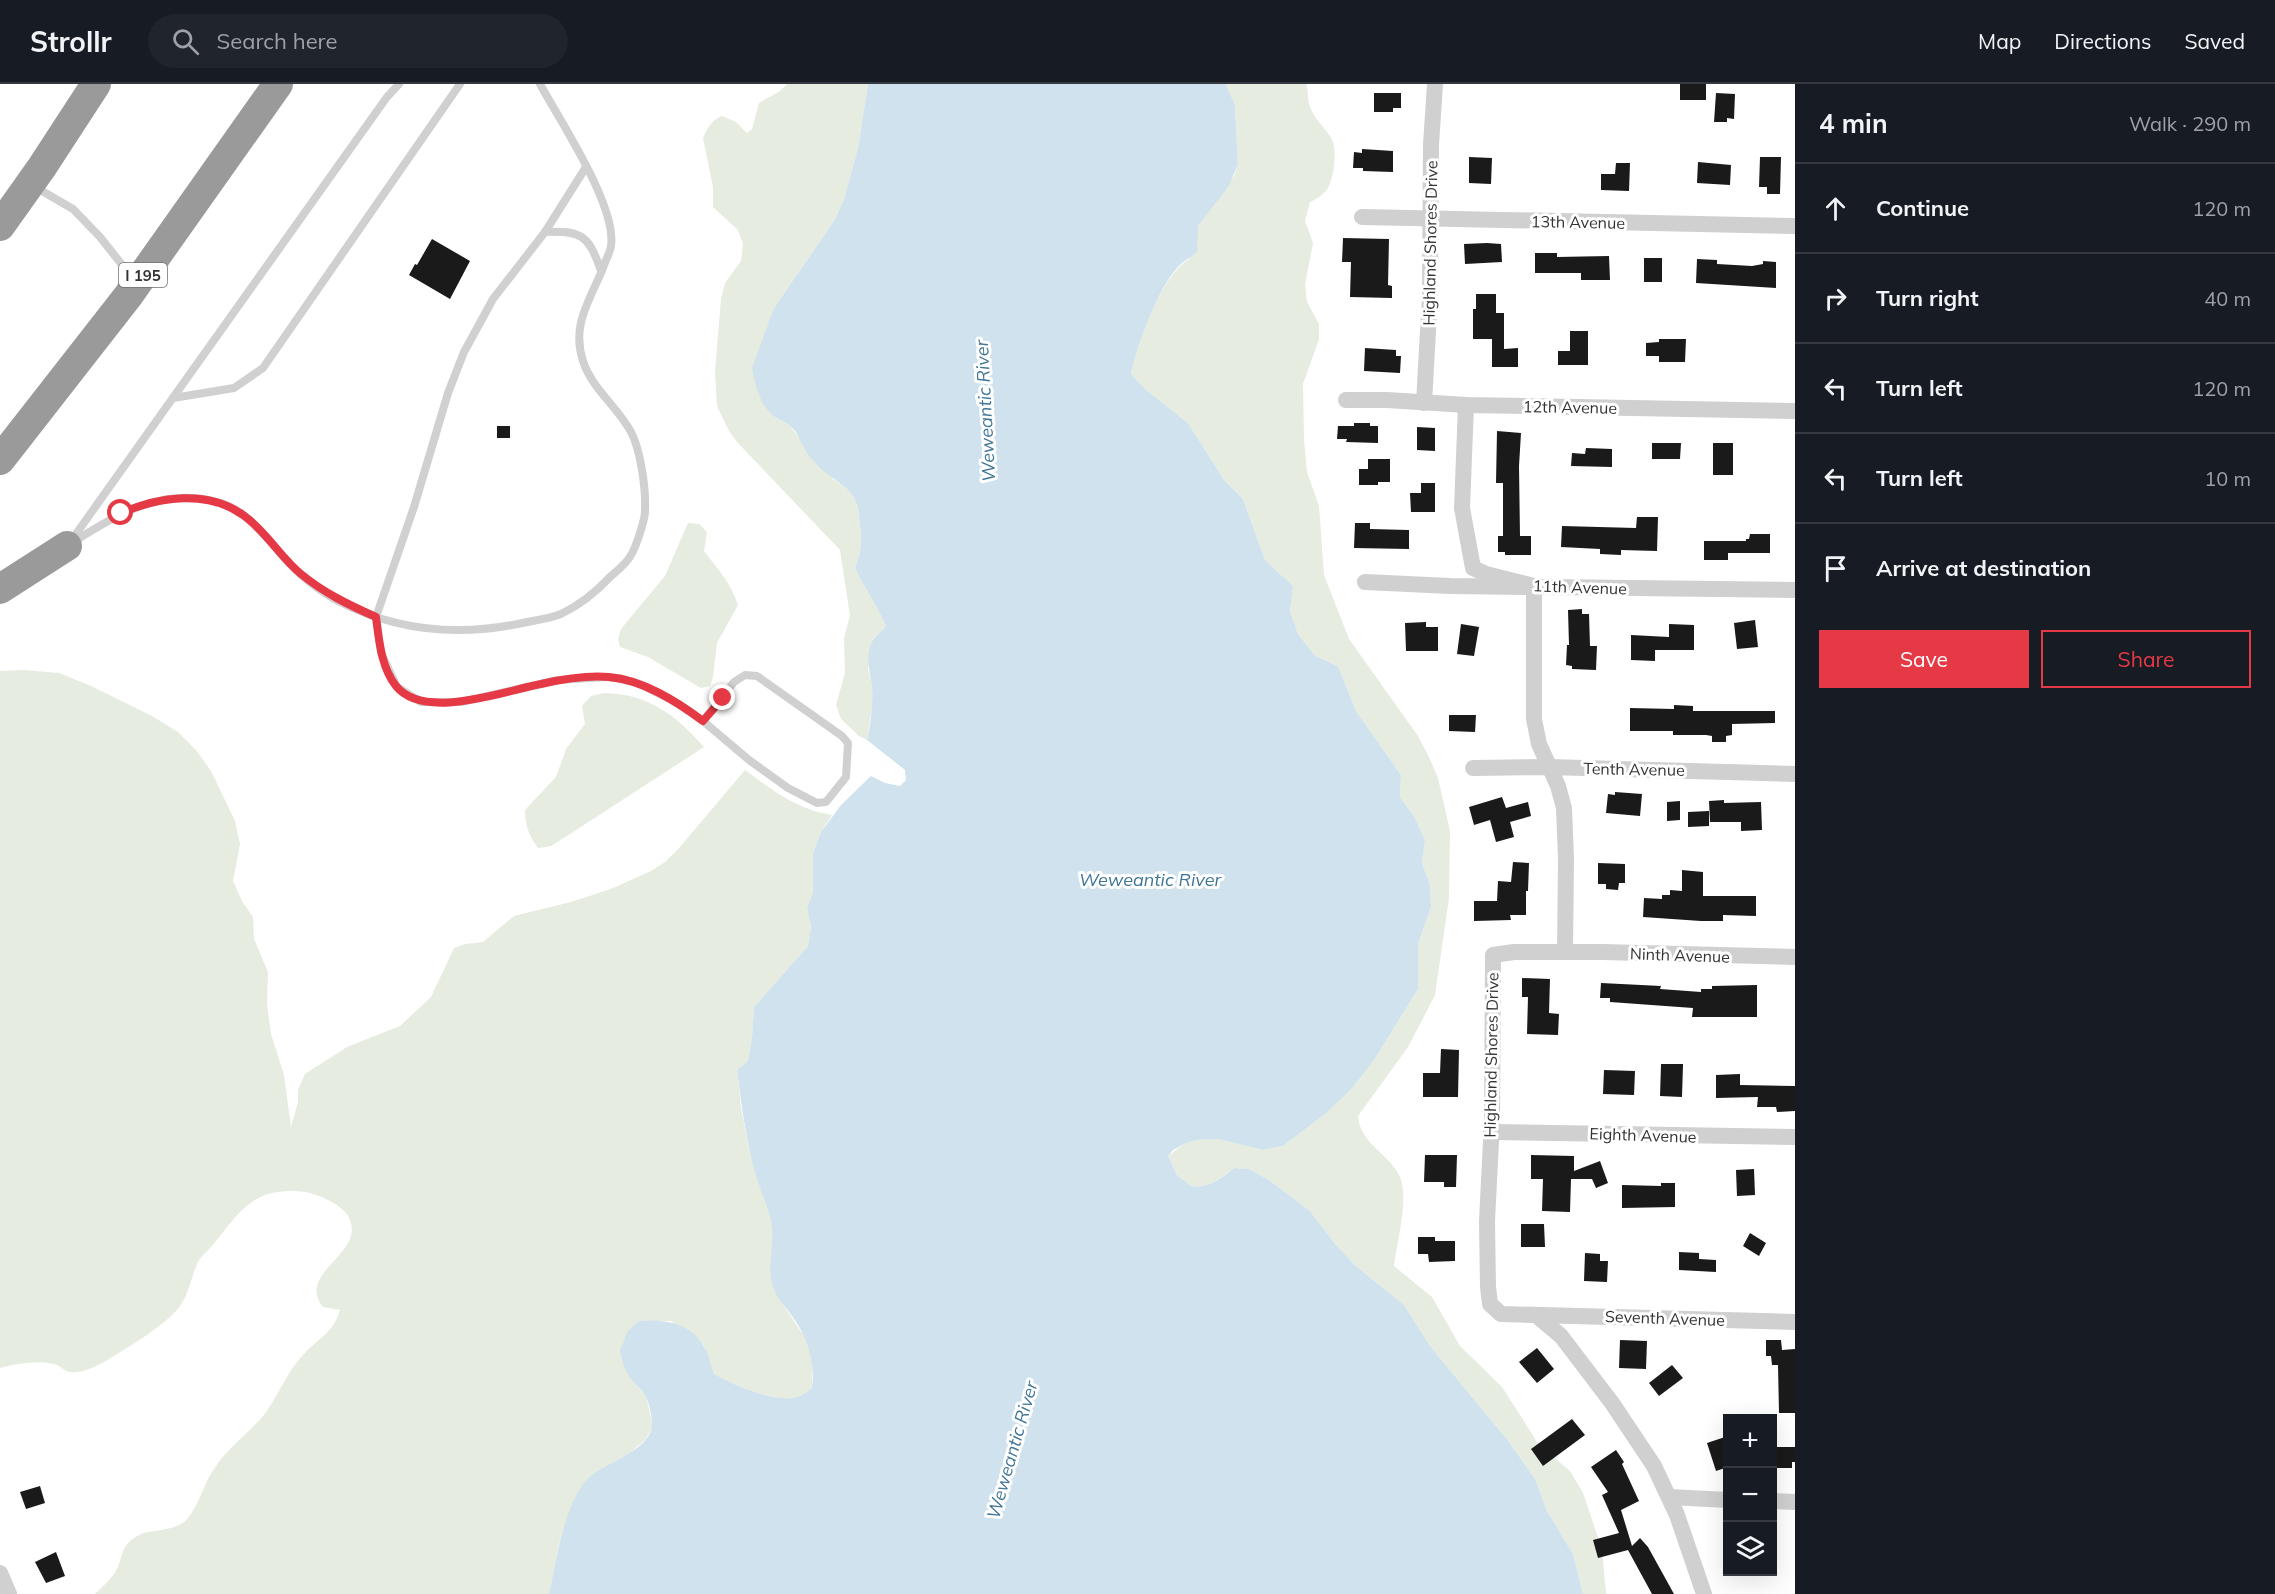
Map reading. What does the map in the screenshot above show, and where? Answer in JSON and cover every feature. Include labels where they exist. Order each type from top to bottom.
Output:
[{"type":"highway","points":[[0,226],[96,84]]},
{"type":"highway","name":"I 195","points":[[0,460],[137,283],[278,84]]},
{"type":"highway","points":[[0,589],[67,546]]},
{"type":"street","name":"Highland Shores Drive","points":[[1424,403],[1430,295],[1431,145],[1435,84]]},
{"type":"street","name":"13th Avenue","points":[[1362,217],[1431,217],[1582,223],[1795,225]]},
{"type":"street","name":"12th Avenue","points":[[1346,399],[1466,405],[1795,411]]},
{"type":"street","points":[[1466,405],[1462,508],[1473,568],[1486,574],[1534,586],[1534,719],[1539,744],[1558,786],[1564,808],[1565,952]]},
{"type":"street","name":"11th Avenue","points":[[1365,582],[1400,585],[1795,590]]},
{"type":"street","name":"Tenth Avenue","points":[[1473,768],[1548,767],[1795,774]]},
{"type":"street","name":"Highland Shores Drive","points":[[1536,1315],[1501,1314],[1490,1304],[1487,1221],[1491,1132],[1493,955],[1514,952],[1565,952]]},
{"type":"street","name":"Ninth Avenue","points":[[1565,952],[1795,957]]},
{"type":"street","name":"Eighth Avenue","points":[[1491,1132],[1795,1137]]},
{"type":"street","points":[[1536,1315],[1561,1336],[1612,1402],[1654,1466],[1677,1515],[1704,1594]]},
{"type":"street","name":"Seventh Avenue","points":[[1536,1315],[1795,1322]]},
{"type":"street","points":[[1669,1497],[1723,1500]]},
{"type":"street","points":[[1777,1501],[1795,1502]]},
{"type":"street","points":[[0,1573],[9,1594]]},
{"type":"lane","points":[[67,546],[387,97],[399,84]]},
{"type":"lane","points":[[173,398],[234,388],[263,368],[460,84]]},
{"type":"lane","points":[[67,546],[100,524],[143,503],[194,497],[220,502],[244,515],[299,573],[335,599],[376,617],[434,631],[462,631],[513,625],[559,615],[596,592],[631,556],[645,513],[642,471],[631,433],[590,380],[582,359],[578,334],[584,310],[611,246],[610,221],[599,192],[540,84]]},
{"type":"lane","points":[[586,167],[545,232],[493,299],[464,352],[448,393],[414,507],[376,617],[381,653],[397,687],[421,702],[461,702],[558,680],[607,676],[623,679],[640,684],[679,704],[788,788],[817,803],[826,802],[846,777],[848,743],[842,736],[757,676],[745,675],[734,682],[703,721]]},
{"type":"lane","points":[[30,184],[73,209],[100,237],[137,283]]},
{"type":"lane","points":[[545,232],[575,233],[589,242],[601,271]]},
{"type":"shaded area","points":[[787,84],[868,84],[858,148],[844,199],[834,221],[774,308],[773,416],[788,424],[833,479],[854,497],[858,508],[861,535],[860,553],[855,568],[886,626],[873,639],[868,669],[872,686],[872,708],[867,740],[859,736],[841,719],[836,705],[845,673],[844,638],[850,616],[840,550],[737,442],[717,406],[715,372],[721,299],[725,283],[741,261],[743,244],[738,230],[713,207],[713,187],[703,138],[713,122],[722,116],[736,122],[747,133],[752,129],[759,103],[780,91]]},
{"type":"shaded area","points":[[1226,84],[1306,84],[1312,111],[1333,143],[1334,163],[1330,183],[1324,193],[1310,202],[1305,221],[1313,243],[1305,285],[1307,302],[1319,324],[1319,339],[1303,384],[1304,439],[1307,472],[1319,506],[1324,575],[1349,639],[1418,736],[1428,755],[1438,778],[1450,831],[1449,898],[1435,995],[1408,1047],[1358,1116],[1364,1134],[1389,1161],[1400,1177],[1403,1208],[1394,1266],[1432,1297],[1460,1346],[1502,1387],[1539,1445],[1570,1471],[1583,1493],[1602,1549],[1606,1594],[1583,1594],[1573,1554],[1547,1511],[1535,1479],[1509,1442],[1430,1346],[1404,1305],[1356,1266],[1336,1245],[1310,1211],[1269,1180],[1249,1169],[1234,1168],[1209,1184],[1191,1186],[1177,1175],[1168,1156],[1184,1144],[1196,1140],[1218,1139],[1263,1150],[1283,1146],[1324,1115],[1376,1057],[1418,989],[1418,944],[1431,907],[1430,885],[1422,863],[1425,840],[1415,818],[1400,797],[1401,775],[1356,711],[1338,666],[1315,656],[1298,634],[1290,611],[1293,586],[1265,560],[1243,499],[1224,480],[1188,423],[1145,389],[1131,374],[1145,328],[1160,294],[1169,280],[1189,259],[1198,226],[1234,176],[1238,165],[1235,105]]},
{"type":"shaded area","points":[[688,523],[699,524],[707,532],[704,551],[727,582],[738,605],[717,643],[710,686],[701,688],[648,657],[620,647],[618,639],[621,629],[665,576]]},
{"type":"shaded area","points":[[25,670],[59,673],[152,716],[178,732],[196,750],[211,771],[235,821],[240,844],[233,881],[242,901],[253,917],[254,939],[268,972],[267,1004],[271,1034],[284,1075],[291,1127],[298,1102],[298,1090],[305,1074],[347,1047],[400,1026],[431,997],[454,948],[483,942],[514,916],[611,889],[651,871],[665,862],[679,848],[745,770],[775,792],[797,804],[832,815],[821,832],[813,853],[813,892],[807,908],[811,927],[808,946],[754,1007],[748,1061],[737,1070],[748,1144],[772,1222],[774,1243],[771,1267],[782,1303],[804,1336],[812,1356],[812,1388],[800,1396],[780,1398],[744,1388],[714,1374],[704,1346],[671,1321],[638,1321],[630,1378],[646,1396],[653,1426],[646,1439],[630,1453],[591,1476],[569,1513],[559,1544],[549,1594],[95,1594],[114,1574],[128,1543],[146,1532],[178,1526],[188,1518],[221,1459],[263,1416],[297,1362],[333,1325],[340,1310],[323,1307],[317,1294],[318,1283],[349,1241],[352,1229],[345,1212],[329,1200],[316,1195],[289,1191],[263,1196],[243,1209],[200,1259],[187,1294],[176,1311],[144,1337],[101,1364],[79,1372],[68,1372],[56,1365],[41,1362],[0,1368],[0,671]]},
{"type":"shaded area","points":[[604,693],[634,697],[660,708],[683,725],[704,747],[551,846],[538,848],[528,830],[525,810],[556,777],[566,749],[585,724],[582,706],[591,696]]},
{"type":"water","name":"Weweantic River","points":[[868,84],[1226,84],[1235,105],[1238,165],[1228,187],[1198,226],[1197,252],[1174,272],[1158,299],[1138,347],[1131,374],[1145,389],[1188,423],[1224,480],[1243,499],[1265,560],[1293,586],[1290,611],[1298,634],[1315,656],[1338,666],[1356,711],[1401,775],[1400,797],[1415,818],[1425,840],[1422,863],[1430,885],[1431,907],[1418,944],[1418,989],[1376,1057],[1352,1088],[1324,1115],[1283,1146],[1263,1150],[1218,1139],[1196,1140],[1173,1150],[1168,1156],[1177,1175],[1191,1186],[1209,1184],[1234,1168],[1249,1169],[1269,1180],[1310,1211],[1336,1245],[1356,1266],[1404,1305],[1430,1346],[1509,1442],[1535,1479],[1547,1511],[1573,1554],[1583,1594],[549,1594],[568,1513],[583,1485],[599,1470],[638,1447],[651,1432],[652,1420],[647,1400],[627,1372],[620,1350],[628,1331],[639,1321],[667,1322],[684,1327],[704,1347],[714,1374],[744,1388],[768,1396],[791,1398],[800,1396],[812,1388],[811,1359],[806,1341],[798,1324],[775,1293],[771,1281],[771,1221],[751,1157],[737,1070],[748,1061],[754,1007],[808,946],[811,927],[807,908],[813,892],[813,853],[821,832],[841,805],[871,776],[885,783],[900,786],[906,780],[905,770],[867,740],[872,700],[868,664],[870,646],[886,626],[855,568],[860,553],[861,535],[858,508],[854,497],[808,455],[796,432],[788,424],[773,416],[763,404],[752,368],[774,308],[834,221],[844,199],[858,148]]},
{"type":"building","points":[[1680,84],[1706,84],[1706,100],[1680,100]]},
{"type":"building","points":[[1374,93],[1401,93],[1401,108],[1393,108],[1393,112],[1374,112]]},
{"type":"building","points":[[1716,93],[1735,94],[1734,119],[1727,118],[1727,122],[1714,122]]},
{"type":"building","points":[[1362,149],[1393,151],[1393,172],[1363,171],[1363,168],[1353,168],[1354,152],[1362,153]]},
{"type":"building","points":[[1469,157],[1492,158],[1491,184],[1469,183]]},
{"type":"building","points":[[1760,157],[1781,157],[1780,194],[1767,194],[1767,187],[1759,187]]},
{"type":"building","points":[[1698,162],[1731,165],[1730,185],[1697,183]]},
{"type":"building","points":[[1616,163],[1630,163],[1629,191],[1601,190],[1601,174],[1615,174]]},
{"type":"building","points":[[1343,238],[1389,239],[1388,285],[1392,286],[1392,298],[1350,297],[1351,262],[1342,262]]},
{"type":"building","points":[[432,239],[470,261],[450,299],[409,275]]},
{"type":"building","points":[[1464,244],[1501,244],[1502,262],[1465,264]]},
{"type":"building","points":[[1535,253],[1557,253],[1557,257],[1609,256],[1610,280],[1581,280],[1581,273],[1535,273]]},
{"type":"building","points":[[1644,258],[1662,258],[1662,282],[1644,282]]},
{"type":"building","points":[[1697,259],[1717,260],[1717,264],[1752,266],[1763,264],[1763,261],[1776,262],[1776,288],[1696,283]]},
{"type":"building","points":[[1476,294],[1496,294],[1496,313],[1504,313],[1504,349],[1518,348],[1518,367],[1492,367],[1492,339],[1473,339],[1473,309],[1476,309]]},
{"type":"building","points":[[1570,331],[1588,331],[1588,365],[1558,365],[1558,351],[1570,351]]},
{"type":"building","points":[[1659,339],[1686,339],[1685,362],[1659,362],[1659,356],[1646,356],[1646,343],[1659,342]]},
{"type":"building","points":[[1365,348],[1396,350],[1396,356],[1401,356],[1400,373],[1364,371]]},
{"type":"building","points":[[1354,423],[1370,423],[1370,426],[1378,426],[1378,443],[1346,442],[1347,439],[1337,439],[1338,426],[1354,426]]},
{"type":"building","points":[[497,426],[510,426],[510,438],[497,438]]},
{"type":"building","points":[[1417,427],[1435,428],[1435,451],[1417,450]]},
{"type":"building","points":[[1497,431],[1521,433],[1520,536],[1531,536],[1531,555],[1505,555],[1505,552],[1498,552],[1498,536],[1503,536],[1503,483],[1496,483]]},
{"type":"building","points":[[1652,443],[1681,443],[1680,459],[1652,459]]},
{"type":"building","points":[[1713,443],[1733,443],[1733,475],[1713,475]]},
{"type":"building","points":[[1586,448],[1612,449],[1612,467],[1571,466],[1572,453],[1585,454]]},
{"type":"building","points":[[1368,459],[1390,459],[1390,482],[1378,482],[1378,485],[1359,485],[1359,469],[1368,469]]},
{"type":"building","points":[[1421,483],[1435,483],[1435,512],[1411,512],[1410,493],[1421,493]]},
{"type":"building","points":[[1637,517],[1658,517],[1657,551],[1621,550],[1621,555],[1600,554],[1600,549],[1561,547],[1562,526],[1636,528]]},
{"type":"building","points":[[1355,523],[1370,523],[1370,529],[1409,530],[1409,549],[1354,548]]},
{"type":"building","points":[[1750,534],[1770,534],[1770,553],[1728,553],[1728,560],[1704,560],[1704,541],[1746,541]]},
{"type":"building","points":[[1582,609],[1582,614],[1589,614],[1590,646],[1597,646],[1596,670],[1572,669],[1572,666],[1566,665],[1567,645],[1569,645],[1568,610]]},
{"type":"building","points":[[1755,620],[1758,647],[1737,649],[1734,623]]},
{"type":"building","points":[[1426,622],[1426,627],[1438,627],[1438,651],[1406,651],[1405,623]]},
{"type":"building","points":[[1461,624],[1479,627],[1474,656],[1457,654]]},
{"type":"building","points":[[1669,624],[1694,625],[1694,650],[1655,650],[1655,661],[1631,660],[1631,635],[1669,637]]},
{"type":"building","points":[[1674,705],[1693,706],[1693,711],[1775,711],[1775,723],[1732,724],[1732,735],[1726,736],[1726,742],[1712,742],[1712,736],[1706,735],[1673,735],[1673,731],[1630,731],[1630,708],[1674,709]]},
{"type":"building","points":[[1449,715],[1476,715],[1475,732],[1449,731]]},
{"type":"building","points":[[1615,792],[1642,794],[1640,816],[1606,813],[1608,794],[1615,795]]},
{"type":"building","points":[[1502,797],[1506,808],[1528,802],[1531,816],[1510,822],[1514,837],[1496,842],[1490,820],[1474,825],[1469,807]]},
{"type":"building","points":[[1724,800],[1724,803],[1761,802],[1762,830],[1741,831],[1741,822],[1710,822],[1709,801]]},
{"type":"building","points":[[1680,801],[1680,820],[1667,821],[1667,802]]},
{"type":"building","points":[[1709,811],[1709,826],[1688,827],[1688,812]]},
{"type":"building","points":[[1513,862],[1529,863],[1526,915],[1510,915],[1511,920],[1474,921],[1474,901],[1497,901],[1498,881],[1511,882]]},
{"type":"building","points":[[1598,863],[1625,864],[1625,883],[1619,883],[1618,890],[1606,889],[1606,884],[1598,884]]},
{"type":"building","points":[[1682,870],[1703,872],[1703,896],[1756,896],[1756,916],[1723,915],[1723,921],[1643,917],[1644,898],[1662,899],[1662,895],[1670,895],[1670,890],[1682,891]]},
{"type":"building","points":[[1522,978],[1550,979],[1549,1013],[1559,1014],[1558,1035],[1527,1034],[1528,997],[1522,997]]},
{"type":"building","points":[[1601,983],[1661,986],[1660,989],[1701,992],[1701,989],[1712,989],[1712,986],[1757,985],[1757,1017],[1692,1017],[1693,1008],[1610,1002],[1610,998],[1600,998]]},
{"type":"building","points":[[1441,1049],[1459,1050],[1458,1097],[1423,1097],[1423,1073],[1440,1073]]},
{"type":"building","points":[[1661,1064],[1683,1064],[1682,1097],[1660,1096]]},
{"type":"building","points":[[1604,1070],[1635,1071],[1634,1095],[1603,1094]]},
{"type":"building","points":[[1740,1074],[1740,1085],[1795,1086],[1795,1111],[1777,1112],[1776,1107],[1757,1107],[1758,1097],[1716,1098],[1716,1075]]},
{"type":"building","points":[[1425,1155],[1457,1155],[1456,1187],[1444,1187],[1444,1182],[1424,1182]]},
{"type":"building","points":[[1531,1155],[1574,1156],[1574,1171],[1600,1161],[1608,1183],[1596,1188],[1592,1179],[1571,1179],[1570,1212],[1542,1211],[1543,1179],[1531,1179]]},
{"type":"building","points":[[1754,1169],[1755,1195],[1737,1196],[1736,1170]]},
{"type":"building","points":[[1661,1183],[1675,1183],[1675,1207],[1622,1208],[1622,1185],[1661,1186]]},
{"type":"building","points":[[1521,1224],[1544,1224],[1545,1247],[1521,1247]]},
{"type":"building","points":[[1750,1233],[1766,1243],[1759,1256],[1743,1246]]},
{"type":"building","points":[[1418,1237],[1435,1237],[1435,1241],[1455,1241],[1455,1261],[1429,1262],[1428,1254],[1418,1254]]},
{"type":"building","points":[[1679,1252],[1699,1253],[1699,1259],[1716,1260],[1716,1272],[1679,1270]]},
{"type":"building","points":[[1585,1253],[1600,1254],[1600,1261],[1608,1261],[1607,1282],[1584,1281]]},
{"type":"building","points":[[1620,1340],[1647,1341],[1646,1369],[1619,1368]]},
{"type":"building","points":[[1766,1340],[1781,1340],[1782,1350],[1795,1349],[1795,1413],[1779,1413],[1778,1365],[1772,1365],[1771,1356],[1766,1356]]},
{"type":"building","points":[[1537,1348],[1554,1369],[1537,1383],[1519,1362]]},
{"type":"building","points":[[1672,1365],[1683,1378],[1659,1396],[1649,1383]]},
{"type":"building","points":[[1572,1419],[1585,1435],[1543,1466],[1531,1449]]},
{"type":"building","points":[[1723,1438],[1723,1469],[1716,1471],[1707,1443]]},
{"type":"building","points":[[1777,1447],[1795,1447],[1795,1462],[1792,1462],[1792,1468],[1777,1468]]},
{"type":"building","points":[[1616,1450],[1624,1462],[1622,1464],[1639,1501],[1621,1510],[1632,1546],[1640,1538],[1648,1547],[1674,1594],[1652,1594],[1628,1550],[1598,1558],[1593,1540],[1619,1533],[1602,1495],[1608,1492],[1591,1467]]},
{"type":"building","points":[[40,1486],[45,1503],[26,1509],[20,1492]]},
{"type":"building","points":[[56,1552],[65,1576],[46,1583],[35,1562]]},
{"type":"route","points":[[121,513],[143,503],[194,497],[220,502],[244,515],[299,573],[335,599],[376,617],[381,653],[389,674],[397,687],[421,702],[461,702],[558,680],[607,676],[640,684],[679,704],[703,721],[723,698]]}]
